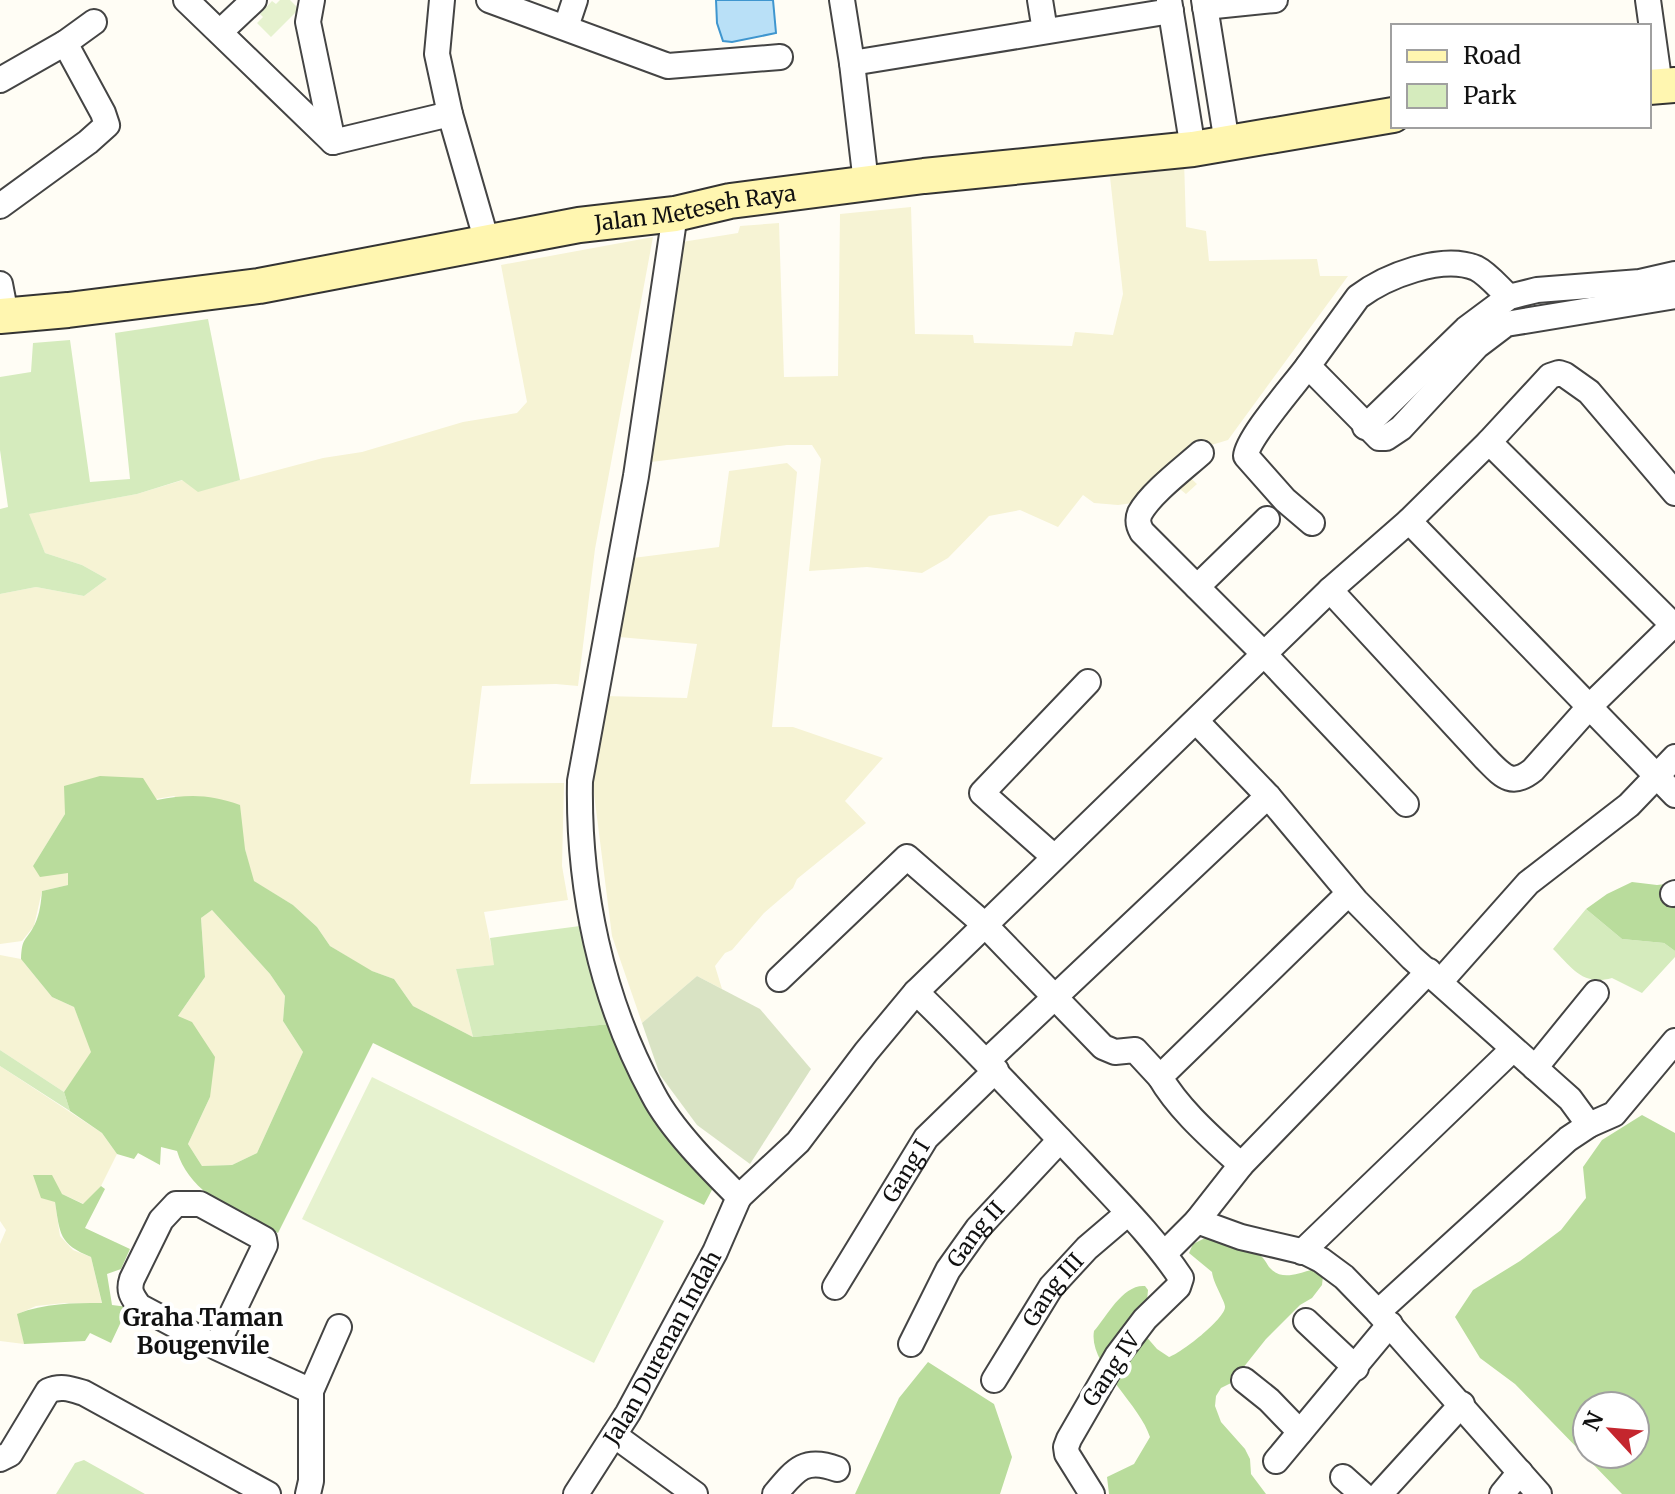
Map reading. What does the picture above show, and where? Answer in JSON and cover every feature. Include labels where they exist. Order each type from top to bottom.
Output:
[{"type":"main road","name":"Jalan Meteseh Raya","points":[[2,305],[68,310],[259,286],[579,225],[675,214],[730,201],[866,183],[1193,149],[1391,115]]},
{"type":"street","points":[[186,0],[333,142]]},
{"type":"street","points":[[220,32],[254,0]]},
{"type":"street","points":[[312,0],[308,22],[333,142]]},
{"type":"street","points":[[442,0],[437,54],[450,114],[487,242]]},
{"type":"street","points":[[489,0],[668,66],[780,57]]},
{"type":"street","points":[[566,27],[575,0]]},
{"type":"street","points":[[842,0],[866,183]]},
{"type":"street","points":[[1040,0],[1045,31]]},
{"type":"street","points":[[1227,143],[1204,4],[1275,0]]},
{"type":"street","points":[[1648,0],[1661,86]]},
{"type":"street","points":[[852,63],[1045,31],[1170,5],[1193,149]]},
{"type":"street","points":[[0,80],[65,43],[94,22]]},
{"type":"street","points":[[0,206],[107,125],[65,43]]},
{"type":"street","points":[[333,142],[450,114]]},
{"type":"street","points":[[675,214],[636,476],[580,781],[579,830],[584,883],[595,932],[609,988],[629,1040],[654,1096],[706,1164],[739,1197],[798,1142],[916,992],[1330,590],[1409,521],[1544,382],[1559,373],[1572,378],[1589,392],[1675,493]]},
{"type":"street","points":[[1312,523],[1285,500],[1246,456],[1246,449],[1358,297],[1407,273],[1439,264],[1460,263],[1480,270],[1509,297]]},
{"type":"street","points":[[1372,432],[1466,329],[1509,297],[1537,290],[1640,282],[1675,274]]},
{"type":"street","points":[[1308,366],[1372,432],[1386,438],[1401,428],[1477,346],[1506,324],[1675,296]]},
{"type":"street","points":[[1330,590],[1501,774],[1512,779],[1522,778],[1533,770],[1590,706],[1674,624],[1489,442]]},
{"type":"street","points":[[1201,453],[1151,500],[1139,515],[1138,525],[1406,804]]},
{"type":"street","points":[[1197,587],[1267,519]]},
{"type":"street","points":[[1409,521],[1675,795]]},
{"type":"street","points":[[1053,856],[982,793],[1088,682]]},
{"type":"street","points":[[1197,722],[1268,796],[1349,893],[1412,958],[1576,1106],[1589,1125]]},
{"type":"street","points":[[916,992],[991,1066],[1165,1253],[1197,1221],[1241,1165],[1528,883],[1629,805],[1675,757]]},
{"type":"street","name":"Gang I","points":[[835,1287],[926,1138],[1053,999],[1268,796]]},
{"type":"street","points":[[779,979],[907,857],[985,925],[1053,999],[1103,1047],[1115,1052],[1135,1050],[1170,1092],[1241,1165]]},
{"type":"street","points":[[1160,1077],[1349,893]]},
{"type":"street","points":[[1535,1068],[1596,993]]},
{"type":"street","points":[[1276,1461],[1356,1368],[1384,1318],[1568,1139],[1614,1114],[1675,1041]]},
{"type":"street","points":[[1302,1252],[1513,1049]]},
{"type":"street","name":"Gang II","points":[[911,1344],[948,1270],[978,1228],[1060,1140]]},
{"type":"street","name":"Jalan Durenan Indah","points":[[576,1494],[628,1413],[715,1252],[739,1197]]},
{"type":"street","points":[[216,1347],[265,1245],[264,1239],[200,1204],[176,1204],[161,1220],[132,1279],[131,1295],[147,1312],[216,1347],[311,1391]]},
{"type":"street","name":"Gang III","points":[[994,1380],[1051,1287],[1087,1248],[1128,1213]]},
{"type":"street","points":[[1197,1221],[1241,1237],[1302,1252],[1321,1260],[1344,1277],[1462,1404],[1539,1494]]},
{"type":"street","name":"Gang IV","points":[[1092,1494],[1067,1454],[1066,1447],[1083,1410],[1117,1356],[1145,1319],[1181,1282],[1165,1253]]},
{"type":"street","points":[[1306,1321],[1356,1368]]},
{"type":"street","points":[[308,1494],[311,1481],[311,1391],[339,1327]]},
{"type":"street","points":[[1244,1380],[1300,1432]]},
{"type":"street","points":[[0,1459],[10,1454],[48,1391],[66,1388],[84,1393],[268,1494]]},
{"type":"street","points":[[1380,1494],[1462,1404]]},
{"type":"street","points":[[614,1435],[695,1494]]},
{"type":"street","points":[[775,1494],[789,1477],[805,1465],[819,1463],[837,1469]]},
{"type":"street","points":[[1502,1494],[1520,1472]]},
{"type":"street","points":[[1343,1477],[1362,1494]]},
{"type":"shaded area","points":[[1184,159],[1186,227],[1206,231],[1209,261],[1317,259],[1320,276],[1348,276],[1228,440],[1198,449],[1182,470],[1197,484],[1186,494],[1160,473],[1140,502],[1118,505],[1094,503],[1083,495],[1058,527],[1020,510],[989,516],[948,558],[922,573],[867,567],[809,571],[821,459],[812,445],[787,445],[643,463],[682,242],[738,233],[740,226],[779,223],[784,377],[838,376],[840,214],[911,207],[915,334],[973,335],[974,343],[1072,346],[1075,332],[1113,335],[1123,294],[1109,168]]},
{"type":"shaded area","points":[[653,237],[595,549],[578,686],[482,686],[470,784],[564,783],[562,866],[568,900],[484,912],[495,965],[456,969],[473,1037],[413,1006],[394,979],[369,970],[330,946],[317,927],[293,905],[253,881],[245,849],[174,796],[65,814],[33,866],[69,873],[68,885],[42,891],[34,926],[22,941],[0,944],[0,594],[36,587],[84,596],[107,579],[82,565],[45,553],[28,514],[137,494],[183,480],[198,491],[323,458],[362,452],[463,422],[517,413],[527,402],[501,265]]},
{"type":"shaded area","points":[[787,463],[797,472],[772,727],[793,727],[883,758],[845,801],[866,823],[797,879],[793,888],[764,913],[732,950],[725,953],[715,966],[722,989],[697,976],[642,1023],[612,936],[592,778],[603,696],[687,698],[697,644],[619,637],[633,558],[719,547],[729,471]]},
{"type":"shaded area","points":[[212,910],[270,974],[285,996],[283,1021],[303,1052],[257,1153],[232,1165],[202,1166],[188,1144],[210,1097],[178,1016],[205,977],[201,918]]},
{"type":"shaded area","points":[[0,955],[21,959],[52,997],[74,1007],[92,1052],[64,1092],[0,1050]]},
{"type":"shaded area","points":[[0,1066],[102,1133],[117,1154],[101,1186],[84,1204],[62,1194],[55,1202],[60,1236],[73,1250],[91,1257],[102,1304],[36,1306],[18,1314],[24,1344],[0,1341],[0,1244],[6,1230],[0,1221]]},
{"type":"green space","points":[[280,0],[290,0],[299,9],[271,37],[257,23],[263,17],[260,14],[272,1],[276,4]]},
{"type":"green space","points":[[208,319],[240,480],[198,492],[182,480],[137,494],[29,514],[45,553],[82,565],[107,579],[84,596],[36,587],[0,594],[0,509],[8,507],[0,450],[0,377],[31,372],[33,343],[70,340],[90,482],[130,479],[115,333]]},
{"type":"green space","points":[[100,776],[143,778],[157,800],[199,796],[240,805],[245,849],[254,881],[293,905],[317,927],[330,946],[372,971],[394,979],[413,1006],[473,1037],[610,1024],[635,1084],[667,1138],[714,1186],[704,1205],[373,1043],[278,1233],[233,1211],[205,1192],[184,1167],[177,1151],[161,1147],[160,1165],[138,1153],[134,1159],[117,1154],[102,1133],[70,1111],[64,1092],[91,1052],[74,1007],[52,997],[21,959],[23,943],[38,916],[42,891],[68,885],[68,873],[40,877],[33,866],[65,814],[64,786]],"holes":[[[212,910],[270,974],[285,996],[283,1021],[303,1052],[257,1153],[232,1165],[202,1166],[188,1144],[210,1097],[215,1057],[192,1022],[178,1016],[205,977],[201,918]]]},
{"type":"green space","points":[[1632,882],[1657,885],[1675,883],[1675,951],[1664,943],[1622,939],[1586,909]]},
{"type":"green space","points":[[1586,909],[1622,939],[1664,943],[1675,951],[1675,957],[1642,993],[1612,978],[1586,978],[1553,949]]},
{"type":"green space","points":[[580,926],[610,1024],[473,1037],[456,969],[494,965],[490,938]]},
{"type":"green space","points":[[697,976],[760,1009],[811,1069],[750,1164],[697,1125],[660,1075],[642,1023]]},
{"type":"green space","points":[[0,1050],[64,1092],[70,1111],[0,1066]]},
{"type":"green space","points":[[372,1077],[664,1221],[594,1363],[302,1219]]},
{"type":"green space","points":[[1642,1115],[1675,1133],[1675,1494],[1622,1494],[1599,1470],[1651,1470],[1651,1390],[1571,1390],[1571,1442],[1515,1384],[1480,1358],[1455,1317],[1473,1290],[1520,1261],[1561,1230],[1586,1198],[1583,1167],[1602,1140]]},
{"type":"green space","points":[[33,1175],[52,1175],[62,1194],[83,1204],[101,1186],[105,1189],[85,1228],[130,1249],[121,1269],[107,1274],[112,1305],[128,1307],[111,1343],[90,1333],[85,1341],[24,1344],[17,1314],[48,1306],[102,1303],[91,1257],[63,1237],[55,1202],[41,1198]]},
{"type":"green space","points":[[1207,1237],[1256,1253],[1279,1274],[1311,1270],[1323,1276],[1322,1285],[1312,1298],[1300,1305],[1266,1339],[1231,1383],[1221,1388],[1216,1396],[1215,1406],[1221,1422],[1245,1449],[1250,1459],[1251,1474],[1266,1494],[1109,1494],[1107,1477],[1134,1464],[1150,1437],[1099,1357],[1094,1344],[1094,1331],[1123,1295],[1145,1286],[1148,1290],[1144,1334],[1157,1349],[1169,1357],[1201,1335],[1218,1319],[1225,1307],[1212,1272],[1189,1253],[1193,1244]]},
{"type":"green space","points":[[928,1362],[994,1404],[1012,1457],[1000,1494],[855,1494],[899,1398]]},
{"type":"green space","points":[[84,1460],[145,1494],[56,1494],[75,1463]]},
{"type":"water","points":[[716,0],[773,0],[776,33],[723,41],[717,23]]},
{"type":"district","name":"Graha Taman Bougenvile","points":[[203,1332]]}]
